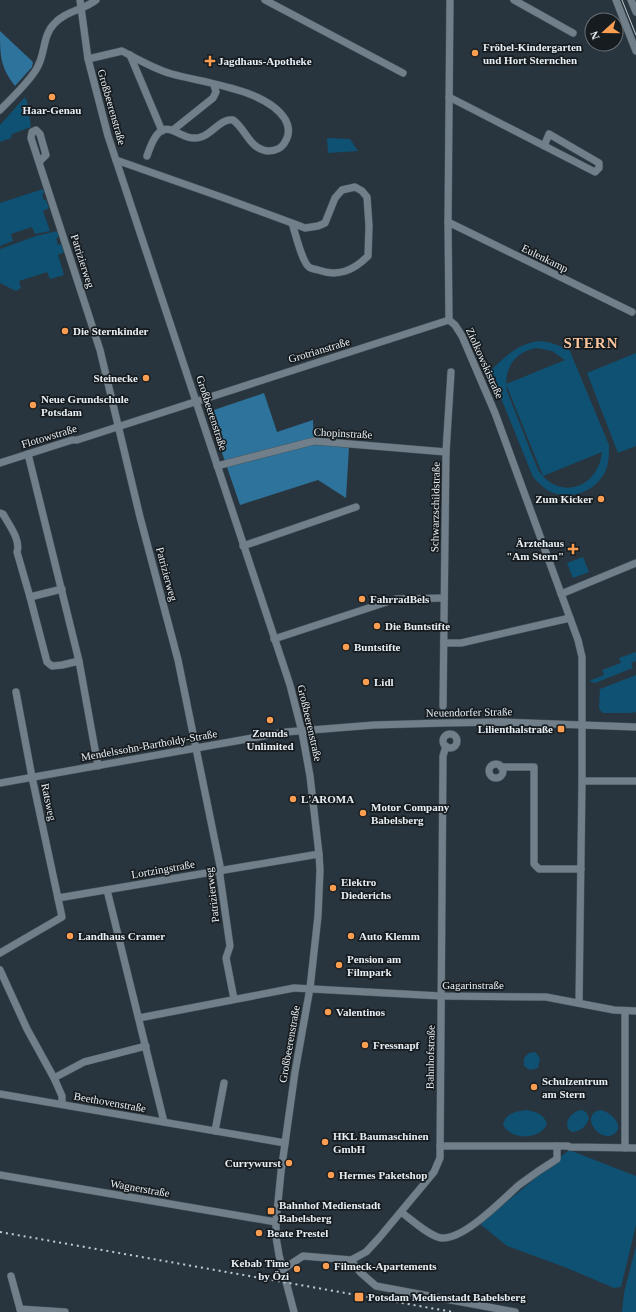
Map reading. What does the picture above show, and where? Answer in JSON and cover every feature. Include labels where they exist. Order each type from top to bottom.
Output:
[{"type":"street","name":"Großbeerenstraße","points":[[80,0],[88,59],[108,136],[290,685],[302,732],[310,776],[319,854],[318,916],[310,988],[295,1072],[276,1222],[276,1237],[282,1270],[294,1312]]},
{"type":"street","points":[[0,110],[36,70],[42,55],[47,35],[52,26],[61,18],[96,0]]},
{"type":"street","points":[[265,0],[403,73]]},
{"type":"street","points":[[449,320],[448,222],[450,0]]},
{"type":"street","points":[[514,0],[573,33]]},
{"type":"street","points":[[616,0],[636,51]]},
{"type":"street","points":[[631,0],[636,12]]},
{"type":"street","name":"Großbeerenstraße","points":[[88,59],[122,51],[152,68],[246,92],[278,110],[288,124],[289,134],[282,146],[277,150],[270,151],[256,147],[234,121],[230,119],[225,121],[207,135],[197,138],[189,138],[173,130],[162,131]]},
{"type":"street","points":[[130,55],[162,131],[152,140],[147,156]]},
{"type":"street","points":[[173,130],[213,98],[216,92],[214,85]]},
{"type":"street","points":[[449,97],[544,146],[595,172],[599,168],[599,163],[549,134],[544,146]]},
{"type":"street","name":"Großbeerenstraße","points":[[116,160],[224,198],[292,223],[305,228],[318,226],[324,223],[335,198],[342,190],[355,188],[362,191],[367,197],[369,226],[368,256],[360,265],[337,273],[326,273],[309,267],[304,261],[292,223]]},
{"type":"street","name":"Patrizierweg","points":[[39,162],[100,350],[140,517],[178,660],[220,866],[220,876],[230,946],[226,958],[234,999]]},
{"type":"street","name":"Eulenkamp","points":[[448,222],[632,312]]},
{"type":"street","name":"Grotrianstraße","points":[[196,401],[449,320]]},
{"type":"street","name":"Ziolkowskistraße","points":[[449,320],[455,325],[462,336],[486,391],[578,640],[582,657],[582,724]]},
{"type":"street","name":"Schwarzschildstraße","points":[[443,706],[446,452],[451,372]]},
{"type":"street","name":"Flotowstraße","points":[[0,463],[72,440],[77,440],[196,401]]},
{"type":"street","name":"Chopinstraße","points":[[217,466],[314,441],[446,452]]},
{"type":"street","points":[[28,454],[79,661],[98,766]]},
{"type":"street","points":[[243,546],[356,507]]},
{"type":"street","points":[[0,513],[3,514],[15,536],[18,549],[17,552],[47,662],[52,666],[79,661]]},
{"type":"street","points":[[561,594],[636,563]]},
{"type":"street","points":[[30,597],[62,589]]},
{"type":"street","points":[[274,639],[396,599],[444,598]]},
{"type":"street","points":[[444,643],[461,643],[570,618]]},
{"type":"street","name":"Ratsweg","points":[[0,953],[62,917],[32,777],[16,692]]},
{"type":"street","name":"Neuendorfer Straße","points":[[302,732],[374,725],[444,723],[636,726]]},
{"type":"street","points":[[579,1003],[582,724]]},
{"type":"street","name":"Mendelssohn-Bartholdy-Straße","points":[[0,783],[286,732],[302,732]]},
{"type":"street","name":"Bahnhofstraße","points":[[350,1260],[366,1252],[434,1172],[440,1158],[443,756],[446,746]]},
{"type":"street","points":[[501,767],[534,767],[534,864],[539,869],[581,869]]},
{"type":"street","points":[[582,781],[636,781]]},
{"type":"street","name":"Lortzingstraße","points":[[58,898],[319,854]]},
{"type":"street","points":[[107,890],[164,1122]]},
{"type":"street","points":[[0,970],[27,1029],[54,1078],[62,1096],[62,1104]]},
{"type":"street","name":"Gagarinstraße","points":[[139,1018],[294,988],[441,996],[546,996],[594,1007],[636,1011]]},
{"type":"street","points":[[625,1011],[625,1148]]},
{"type":"street","points":[[54,1078],[84,1062],[146,1046]]},
{"type":"street","points":[[216,1131],[224,1083]]},
{"type":"street","name":"Beethovenstraße","points":[[0,1094],[285,1143]]},
{"type":"street","points":[[440,1146],[568,1146],[570,1148],[636,1148]]},
{"type":"street","points":[[401,1212],[429,1232],[441,1238],[452,1237],[477,1223],[519,1186],[556,1159],[557,1146]]},
{"type":"street","name":"Wagnerstraße","points":[[0,1175],[276,1222]]},
{"type":"street","points":[[282,1270],[303,1256],[350,1260],[360,1272],[376,1286],[381,1288],[515,1312]]},
{"type":"street","points":[[11,1276],[20,1311],[65,1312]]},
{"type":"shaded area","points":[[0,31],[33,62],[32,67],[15,86],[6,73],[2,60]]},
{"type":"shaded area","points":[[25,97],[31,127],[12,134],[11,138],[0,142],[0,125]]},
{"type":"shaded area","points":[[327,138],[350,139],[358,151],[328,153]]},
{"type":"shaded area","points":[[43,189],[44,193],[42,194],[49,208],[43,211],[50,231],[35,234],[32,227],[11,234],[13,241],[0,246],[0,203]]},
{"type":"shaded area","points":[[57,231],[59,237],[56,238],[58,245],[61,244],[64,252],[58,255],[64,275],[50,279],[47,272],[19,281],[21,288],[16,291],[0,283],[0,249],[36,236]]},
{"type":"shaded area","points":[[539,341],[548,342],[569,349],[609,445],[608,464],[602,477],[590,489],[574,495],[557,494],[549,491],[533,477],[490,371],[512,352]],"holes":[[[537,348],[552,351],[565,360],[506,384],[507,375],[512,362],[522,353],[529,350]],[[506,385],[543,475],[538,470]],[[602,452],[599,465],[593,475],[586,482],[566,488],[556,485],[543,476]]]},
{"type":"shaded area","points":[[636,353],[636,446],[618,453],[587,373]]},
{"type":"shaded area","points":[[264,393],[277,432],[313,420],[314,444],[349,447],[346,498],[318,480],[240,505],[208,412]]},
{"type":"shaded area","points":[[583,557],[589,572],[573,578],[567,563]]},
{"type":"shaded area","points":[[636,652],[636,661],[631,663],[633,668],[595,683],[589,681],[604,675],[602,670],[621,663],[619,658]]},
{"type":"shaded area","points":[[636,675],[636,712],[603,713],[599,708],[600,689]]},
{"type":"shaded area","points":[[535,1052],[540,1058],[538,1068],[530,1070],[524,1066],[524,1058],[529,1053]]},
{"type":"shaded area","points":[[527,1110],[544,1118],[547,1124],[544,1129],[532,1136],[518,1136],[506,1130],[503,1124],[504,1120],[509,1115]]},
{"type":"shaded area","points":[[582,1110],[586,1112],[589,1118],[583,1128],[572,1132],[568,1129],[567,1123],[570,1116],[577,1111]]},
{"type":"shaded area","points":[[601,1110],[609,1113],[618,1123],[617,1131],[614,1134],[608,1136],[603,1135],[598,1132],[591,1122],[591,1117],[594,1113]]},
{"type":"shaded area","points":[[569,1150],[636,1176],[636,1225],[621,1287],[614,1288],[567,1268],[507,1246],[480,1224]]},
{"type":"shaded area","points":[[636,1246],[636,1312],[622,1312],[624,1293]]},
{"type":"tram line","points":[[622,0],[636,35]]},
{"type":"railway","points":[[0,1232],[453,1312]]},
{"type":"place","name":"Fröbel-Kindergarten und Hort Sternchen","points":[[475,53]]},
{"type":"place","name":"Jagdhaus-Apotheke","points":[[210,61]]},
{"type":"place","name":"Haar-Genau","points":[[52,97]]},
{"type":"place","name":"Die Sternkinder","points":[[65,331]]},
{"type":"place","name":"Steinecke","points":[[146,378]]},
{"type":"place","name":"Neue Grundschule Potsdam","points":[[33,405]]},
{"type":"place","name":"Zum Kicker","points":[[601,499]]},
{"type":"place","name":"Ärztehaus \"Am Stern\"","points":[[573,549]]},
{"type":"place","name":"FahrradBels","points":[[362,599]]},
{"type":"place","name":"Die Buntstifte","points":[[377,626]]},
{"type":"place","name":"Buntstifte","points":[[346,647]]},
{"type":"place","name":"Lidl","points":[[366,682]]},
{"type":"place","name":"Zounds Unlimited","points":[[270,720]]},
{"type":"place","name":"Lilienthalstraße","points":[[561,729]]},
{"type":"place","name":"L'AROMA","points":[[293,799]]},
{"type":"place","name":"Motor Company Babelsberg","points":[[363,813]]},
{"type":"place","name":"Elektro Diederichs","points":[[333,888]]},
{"type":"place","name":"Landhaus Cramer","points":[[70,936]]},
{"type":"place","name":"Auto Klemm","points":[[351,936]]},
{"type":"place","name":"Pension am Filmpark","points":[[339,965]]},
{"type":"place","name":"Valentinos","points":[[328,1012]]},
{"type":"place","name":"Fressnapf","points":[[365,1045]]},
{"type":"place","name":"Schulzentrum am Stern","points":[[534,1087]]},
{"type":"place","name":"HKL Baumaschinen GmbH","points":[[325,1142]]},
{"type":"place","name":"Currywurst","points":[[289,1163]]},
{"type":"place","name":"Hermes Paketshop","points":[[331,1175]]},
{"type":"place","name":"Bahnhof Medienstadt Babelsberg","points":[[271,1211]]},
{"type":"place","name":"Beate Prestel","points":[[259,1233]]},
{"type":"place","name":"Filmeck-Apartements","points":[[326,1266]]},
{"type":"place","name":"Kebab Time by Özi","points":[[297,1269]]},
{"type":"place","name":"Potsdam Medienstadt Babelsberg","points":[[359,1297]]},
{"type":"district","name":"STERN","points":[[591,343]]}]
